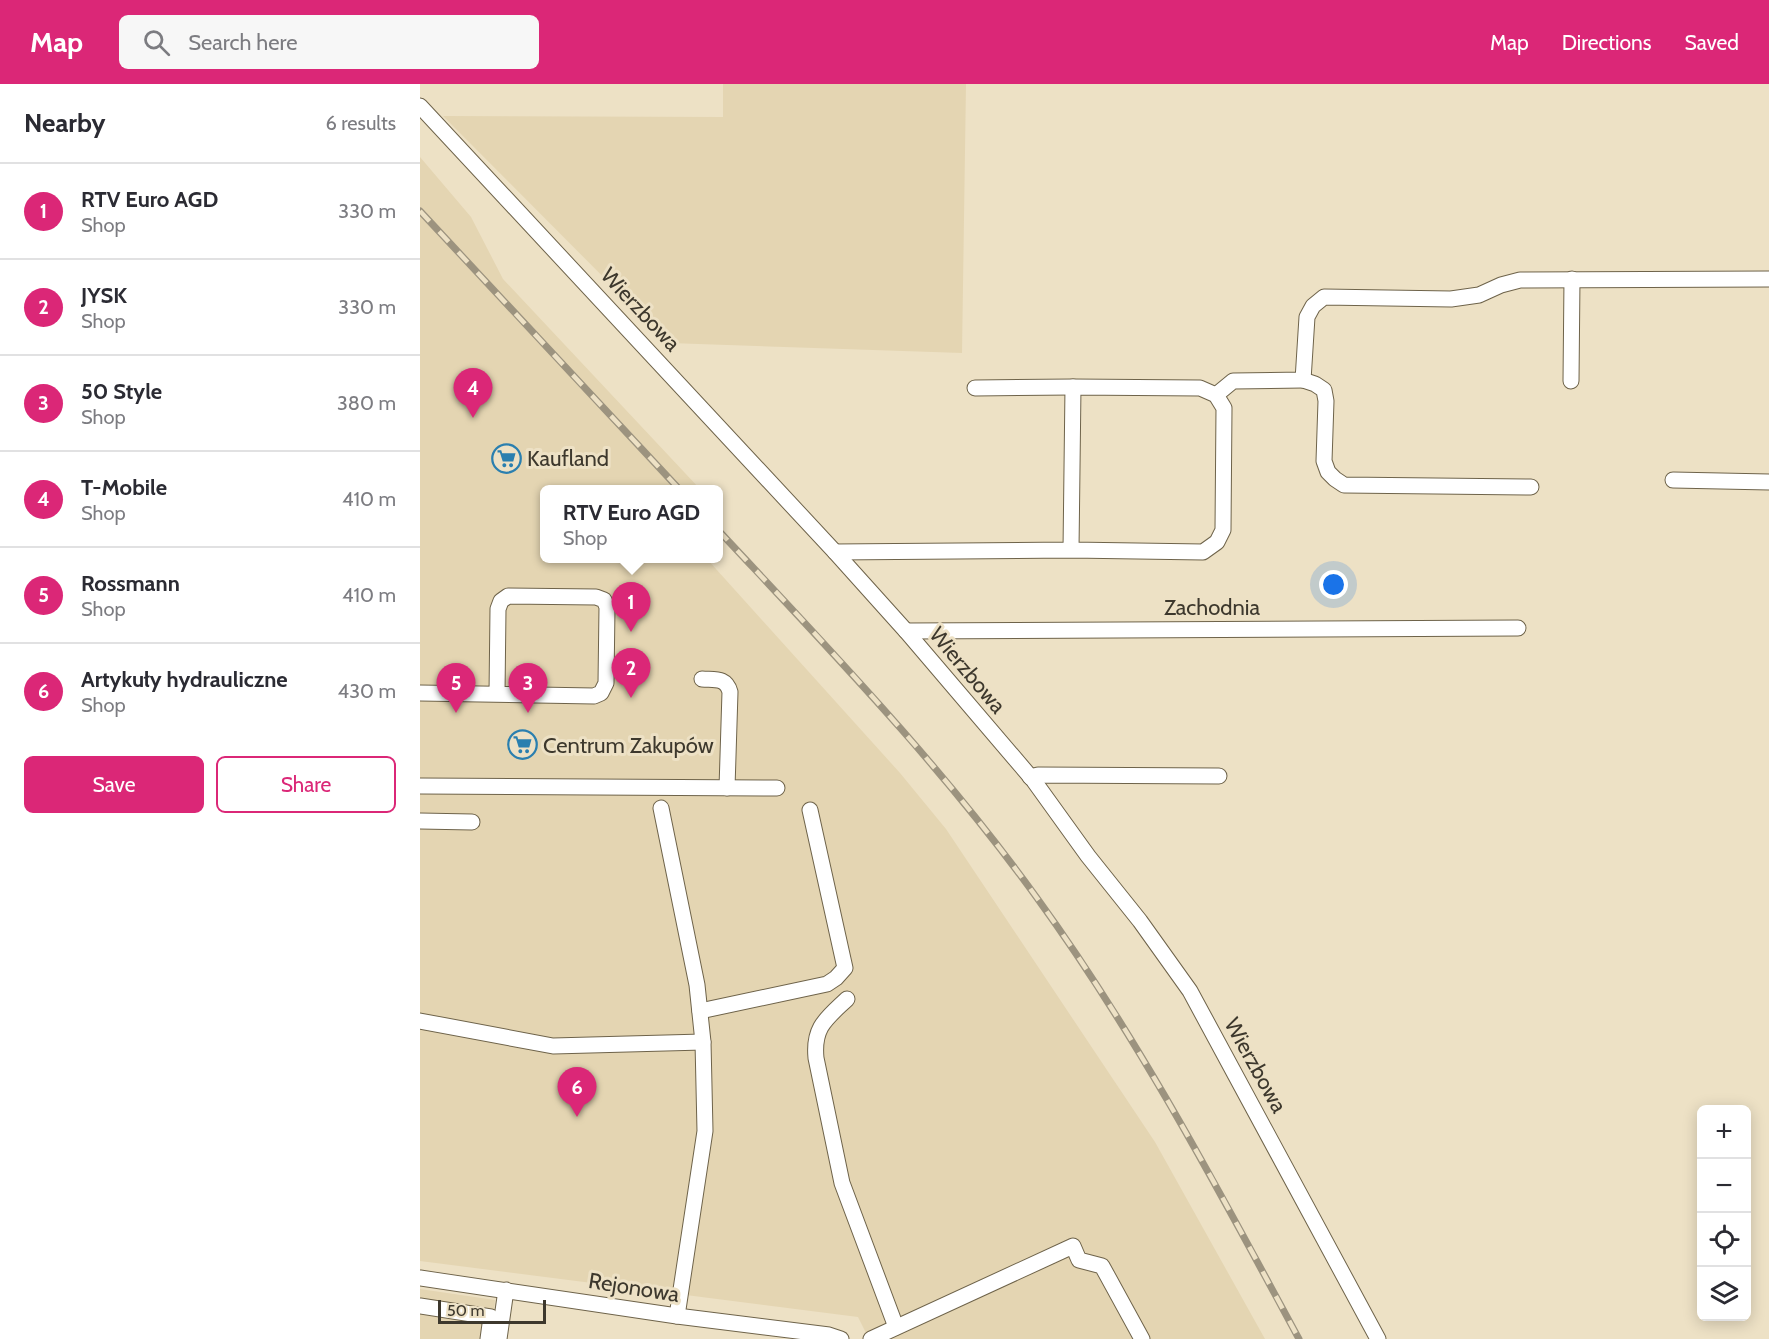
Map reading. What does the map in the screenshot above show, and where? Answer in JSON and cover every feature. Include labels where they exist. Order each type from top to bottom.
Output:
[{"type":"street","name":"Wierzbowa","points":[[420,106],[835,552],[906,631],[1030,777],[1088,856],[1140,921],[1190,991],[1378,1339]]},
{"type":"street","points":[[1571,381],[1572,279]]},
{"type":"street","points":[[1303,380],[1307,317],[1313,306],[1324,297],[1451,300],[1479,295],[1501,285],[1521,280],[1769,279]]},
{"type":"street","points":[[1216,394],[1233,381],[1303,380],[1316,384],[1324,390],[1324,461],[1328,472],[1344,485],[1531,487]]},
{"type":"street","points":[[1071,550],[1073,387]]},
{"type":"street","points":[[835,552],[1071,550],[1203,552],[1217,542],[1223,530],[1224,408],[1216,394],[1200,388],[975,388]]},
{"type":"street","points":[[1673,480],[1769,482]]},
{"type":"street","points":[[420,693],[594,696],[601,693],[606,683],[607,607],[604,600],[596,597],[508,596],[501,601],[498,609],[498,694]]},
{"type":"street","name":"Zachodnia","points":[[906,631],[1518,628]]},
{"type":"street","points":[[702,679],[723,680],[728,684],[727,788]]},
{"type":"street","points":[[1030,777],[1038,775],[1219,776]]},
{"type":"street","points":[[420,786],[777,788]]},
{"type":"street","points":[[661,808],[697,986],[703,1042],[705,1131],[677,1316]]},
{"type":"street","points":[[700,1011],[827,984],[845,968],[810,810]]},
{"type":"street","points":[[420,821],[472,822]]},
{"type":"street","points":[[847,999],[823,1022],[814,1043],[816,1058],[842,1183],[896,1327]]},
{"type":"street","points":[[420,1021],[553,1046],[703,1042]]},
{"type":"street","points":[[871,1339],[1072,1246],[1079,1260],[1102,1266],[1142,1339]]},
{"type":"street","name":"Rejonowa","points":[[420,1278],[677,1316],[751,1332],[829,1335],[841,1339]]},
{"type":"street","points":[[500,1339],[506,1290]]},
{"type":"street","points":[[420,1306],[491,1317],[488,1339]]},
{"type":"shaded area","points":[[723,84],[966,84],[962,353],[669,343],[443,116],[723,117]]},
{"type":"shaded area","points":[[420,157],[471,217],[503,279],[696,485],[540,485],[540,563],[711,563],[900,773],[946,829],[1155,1142],[1265,1339],[869,1339],[858,1317],[420,1261]]},
{"type":"shaded area","points":[[420,1289],[495,1300],[491,1339],[420,1339]]},
{"type":"railway","points":[[420,211],[675,485]]},
{"type":"railway","points":[[723,535],[924,755],[1001,849],[1037,898],[1109,1004],[1176,1114],[1299,1339]]},
{"type":"place","name":"T-Mobile","points":[[473,418]]},
{"type":"place","name":"Kaufland","points":[[506,458]]},
{"type":"place","name":"RTV Euro AGD","points":[[631,632]]},
{"type":"place","name":"JYSK","points":[[631,698]]},
{"type":"place","name":"Rossmann","points":[[456,713]]},
{"type":"place","name":"50 Style","points":[[528,713]]},
{"type":"place","name":"Centrum Zakupów","points":[[522,745]]},
{"type":"place","name":"Artykuły hydrauliczne","points":[[577,1117]]}]
